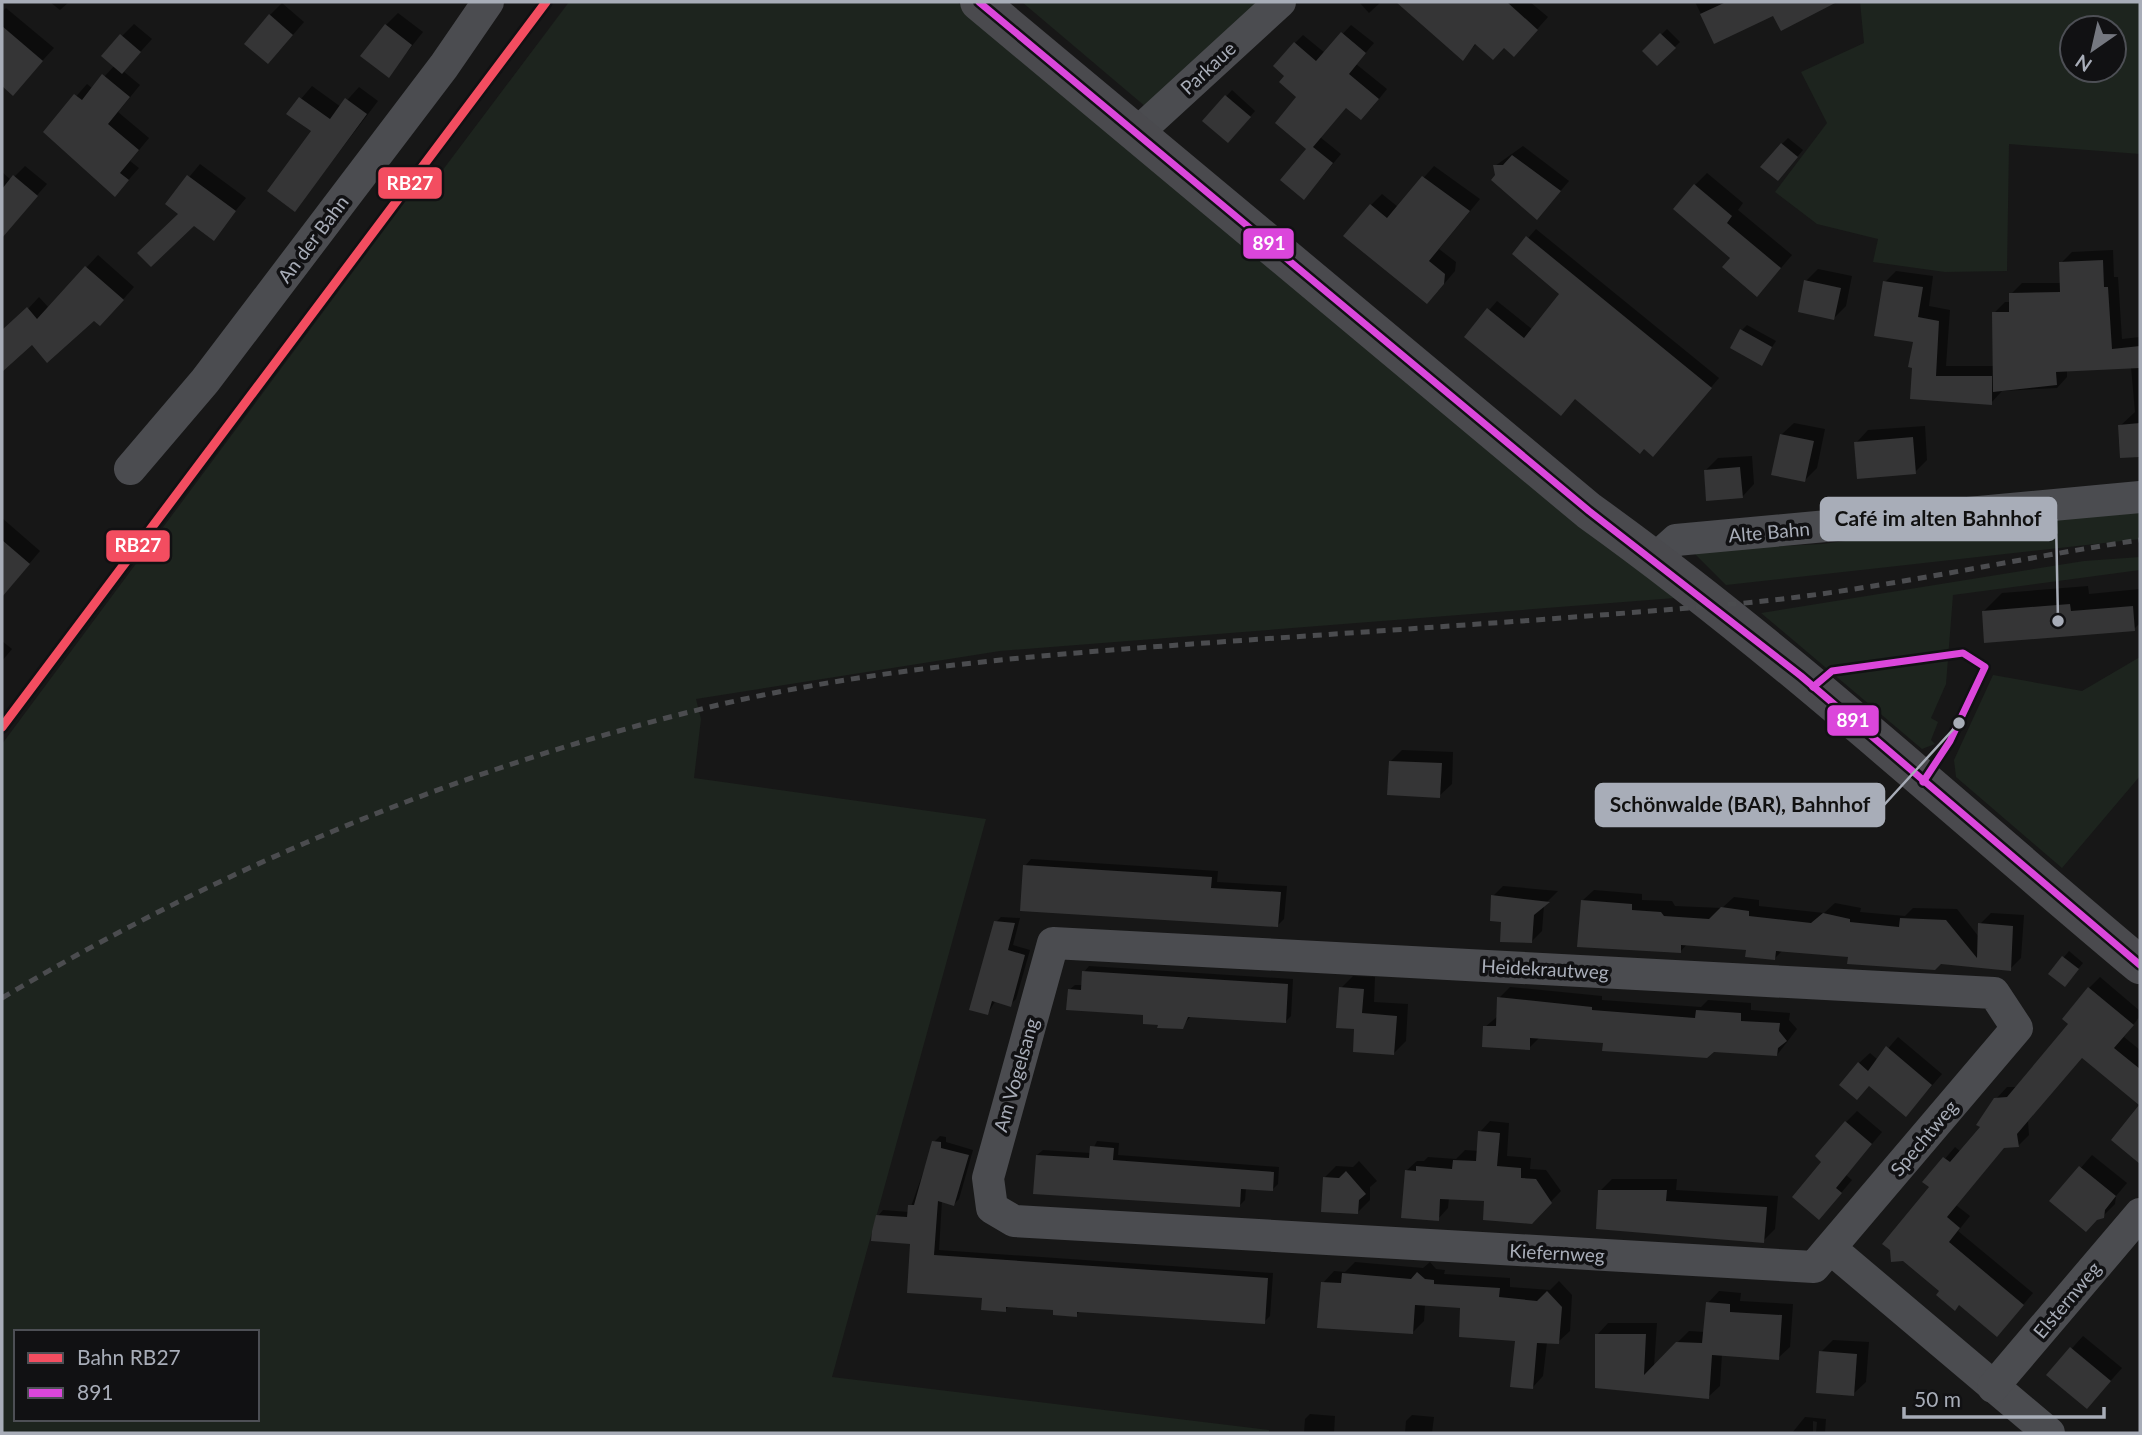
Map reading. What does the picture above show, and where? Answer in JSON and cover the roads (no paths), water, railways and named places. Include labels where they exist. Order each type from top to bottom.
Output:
[{"type":"main road","points":[[979,2],[1589,512],[1655,559],[1813,687],[2140,965]]},
{"type":"street","name":"An der Bahn","points":[[130,469],[205,381],[444,66],[488,2]]},
{"type":"street","name":"Parkaue","points":[[1136,134],[1280,2]]},
{"type":"street","name":"Alte Bahn","points":[[1655,559],[1676,540],[2140,497]]},
{"type":"street","name":"Heidekrautweg","points":[[1053,943],[1994,993],[2017,1028]]},
{"type":"street","name":"Am Vogelsang","points":[[992,1208],[988,1178],[1053,943]]},
{"type":"street","name":"Spechtweg","points":[[1830,1248],[2017,1028]]},
{"type":"street","name":"Kiefernweg","points":[[992,1208],[1014,1221],[1814,1267],[1830,1248]]},
{"type":"street","name":"Elsternweg","points":[[1993,1387],[2140,1214]]},
{"type":"street","points":[[1830,1248],[2049,1433]]},
{"type":"railway","points":[[2,998],[172,905],[349,824],[440,789],[624,729],[776,692],[954,665],[1133,648],[1785,599],[2140,540]]},
{"type":"rail line","name":"RB27","points":[[2,727],[546,2]]},
{"type":"place","name":"Café im alten Bahnhof","points":[[2058,621]]},
{"type":"place","name":"Schönwalde (BAR), Bahnhof","points":[[1959,723]]}]
